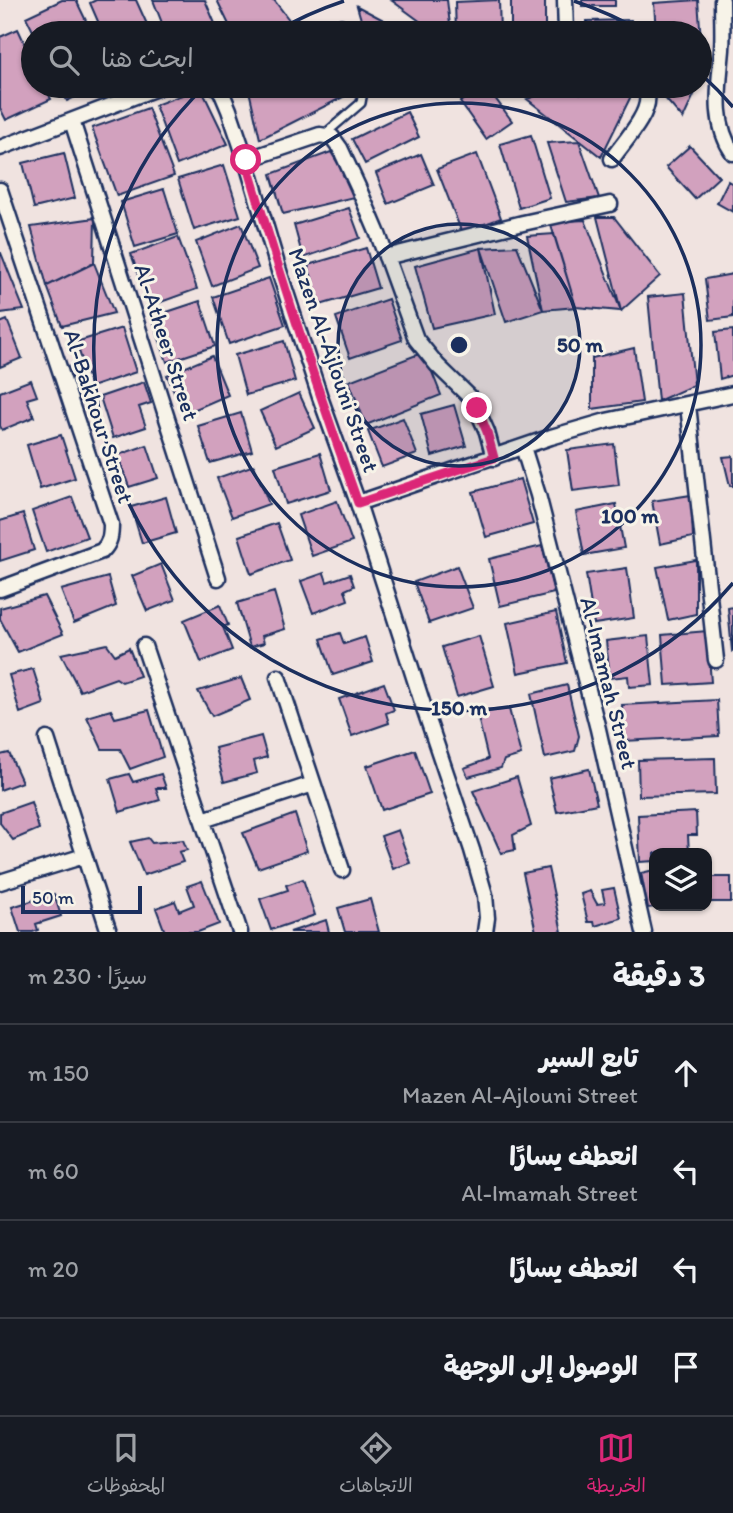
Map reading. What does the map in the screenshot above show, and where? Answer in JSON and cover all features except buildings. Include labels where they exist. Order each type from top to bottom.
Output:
[{"type":"street","points":[[565,0],[566,21]]},
{"type":"street","points":[[722,0],[727,49],[718,88],[719,115],[724,137],[733,153]]},
{"type":"street","points":[[0,148],[131,98]]},
{"type":"street","name":"Mazen Al-Ajlouni Street","points":[[224,98],[320,397],[358,503],[472,850],[485,895],[485,932]]},
{"type":"street","points":[[612,159],[641,119],[647,98]]},
{"type":"street","name":"Al-Atheer Street","points":[[72,121],[218,578]]},
{"type":"street","points":[[246,160],[315,136],[332,137],[358,187],[416,338],[437,365],[473,400],[487,432],[494,458]]},
{"type":"street","name":"Al-Bakhour Street","points":[[0,190],[111,524],[111,533],[107,546],[102,551],[0,589]]},
{"type":"street","points":[[386,257],[610,204]]},
{"type":"street","points":[[358,503],[606,421],[733,394]]},
{"type":"street","points":[[688,405],[716,660]]},
{"type":"street","name":"Al-Imamah Street","points":[[523,447],[538,495],[598,729],[644,932]]},
{"type":"street","points":[[144,646],[240,932]]},
{"type":"street","points":[[278,677],[342,870]]},
{"type":"street","points":[[47,739],[109,932]]},
{"type":"street","points":[[203,820],[313,785]]},
{"type":"street","points":[[0,882],[84,856]]},
{"type":"lane","points":[[325,135],[361,103],[362,98]]},
{"type":"route","points":[[246,160],[320,397],[358,503],[494,458],[477,408]]}]
